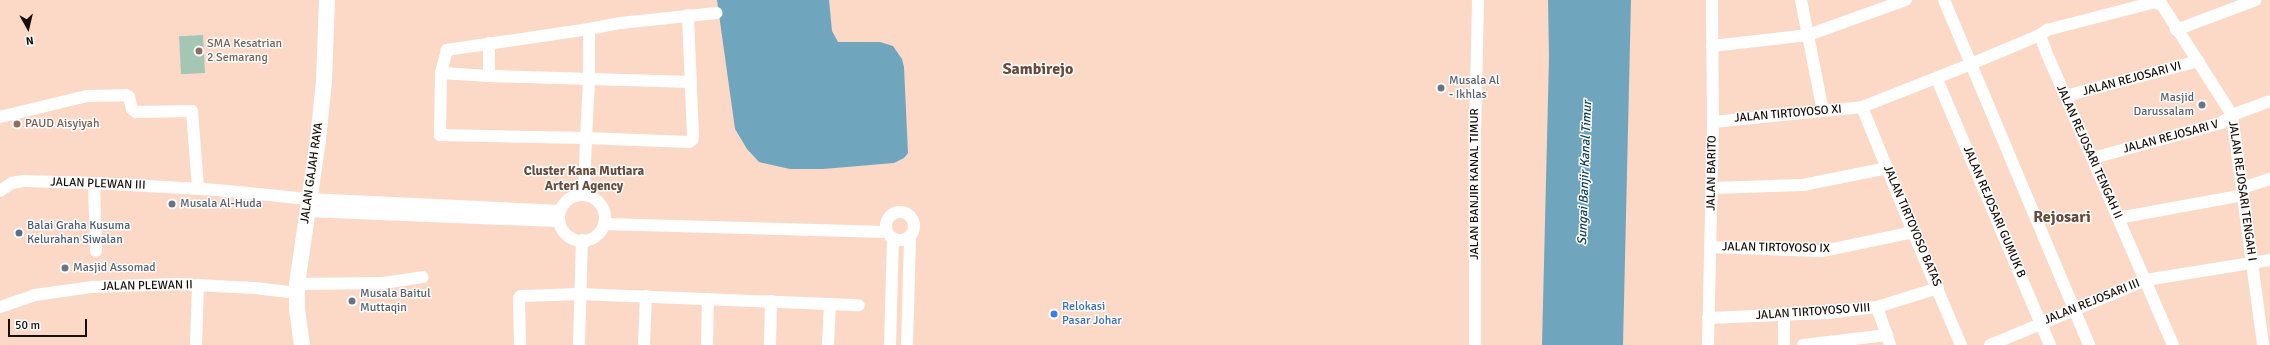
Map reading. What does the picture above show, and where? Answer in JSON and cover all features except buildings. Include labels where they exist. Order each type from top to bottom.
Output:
[{"type":"main road","name":"JALAN GAJAH RAYA","points":[[302,345],[297,289],[318,140],[324,80],[327,0]]},
{"type":"street","name":"JALAN BANJIR KANAL TIMUR","points":[[1475,345],[1478,0]]},
{"type":"street","name":"JALAN BARITO","points":[[1708,345],[1713,122],[1712,0]]},
{"type":"street","points":[[1801,0],[1823,111]]},
{"type":"street","points":[[1712,46],[1808,35],[1903,0]]},
{"type":"street","points":[[1944,0],[2089,345]]},
{"type":"street","points":[[2176,30],[2256,0]]},
{"type":"street","name":"JALAN REJOSARI TENGAH I","points":[[2118,5],[2159,3],[2232,115],[2263,345]]},
{"type":"street","points":[[2040,34],[2047,30],[2118,5]]},
{"type":"street","points":[[688,15],[693,136],[692,140],[689,142],[440,135],[441,73],[447,50],[620,23],[688,15],[716,13]]},
{"type":"street","points":[[584,195],[589,80],[588,29]]},
{"type":"street","name":"JALAN TIRTOYOSO XI","points":[[1713,122],[1862,107],[1937,79],[2040,34]]},
{"type":"street","name":"JALAN REJOSARI TENGAH II","points":[[2040,34],[2065,96],[2173,345]]},
{"type":"street","points":[[489,43],[489,76]]},
{"type":"street","name":"JALAN REJOSARI VI","points":[[2065,96],[2198,61]]},
{"type":"street","points":[[441,73],[589,80],[691,82]]},
{"type":"street","name":"JALAN REJOSARI GUMUK B","points":[[1937,79],[1984,192],[2017,264],[2050,345]]},
{"type":"street","points":[[0,117],[86,96],[128,95],[132,109],[136,112],[192,111],[198,188]]},
{"type":"street","name":"JALAN REJOSARI V","points":[[2093,158],[2221,124],[2232,115],[2270,101]]},
{"type":"street","name":"JALAN TIRTOYOSO BATAS","points":[[1862,107],[1961,345]]},
{"type":"street","points":[[1711,188],[1803,185],[1887,168]]},
{"type":"street","points":[[2118,218],[2243,191],[2270,179]]},
{"type":"street","name":"JALAN PLEWAN III","points":[[0,191],[12,183],[23,181],[94,183],[198,188],[308,205]]},
{"type":"street","points":[[94,183],[96,251]]},
{"type":"street","points":[[584,195],[601,204],[605,217],[604,224],[596,236],[582,240],[567,235],[560,216],[569,199],[584,195]]},
{"type":"street","points":[[308,205],[371,201],[560,216]]},
{"type":"street","points":[[371,201],[371,215]]},
{"type":"street","points":[[308,205],[371,215],[560,216]]},
{"type":"street","points":[[890,345],[890,236],[887,219],[893,213],[902,212],[910,216],[914,224],[910,236],[907,345]]},
{"type":"street","points":[[604,224],[890,236],[902,240],[910,236]]},
{"type":"street","name":"JALAN TIRTOYOSO IX","points":[[1710,247],[1823,251],[1913,232]]},
{"type":"street","points":[[579,345],[582,240]]},
{"type":"street","name":"JALAN REJOSARI III","points":[[1990,345],[2073,309],[2146,280],[2270,260]]},
{"type":"street","name":"JALAN PLEWAN II","points":[[0,307],[35,295],[92,287],[175,284],[297,289],[371,284],[423,278]]},
{"type":"street","points":[[196,345],[198,285]]},
{"type":"street","name":"JALAN TIRTOYOSO VIII","points":[[1708,318],[1827,313],[1876,307],[1938,288]]},
{"type":"street","points":[[520,345],[519,298],[521,296],[580,294],[859,305]]},
{"type":"street","points":[[644,345],[646,296]]},
{"type":"street","points":[[707,345],[708,299]]},
{"type":"street","points":[[770,345],[771,301]]},
{"type":"street","points":[[828,345],[830,304]]},
{"type":"street","points":[[1803,345],[1889,340],[1876,307]]},
{"type":"street","points":[[1784,315],[1784,345]]},
{"type":"green space","points":[[203,35],[205,73],[181,74],[179,36]]},
{"type":"water","points":[[717,0],[829,0],[832,31],[838,42],[880,42],[893,46],[902,59],[904,67],[908,153],[904,158],[894,163],[823,169],[790,169],[759,162],[747,149],[735,129]]},
{"type":"water","name":"Sungai Banjir Kanal Timur","points":[[1548,0],[1631,0],[1623,345],[1542,345],[1549,57]]},
{"type":"place","name":"SMA Kesatrian 2 Semarang","points":[[199,51]]},
{"type":"place","name":"Musala Al - Ikhlas","points":[[1441,88]]},
{"type":"place","name":"Masjid Darussalam","points":[[2202,105]]},
{"type":"place","name":"PAUD Aisyiyah","points":[[17,124]]},
{"type":"place","name":"Musala Al-Huda","points":[[172,204]]},
{"type":"place","name":"Balai Graha Kusuma Kelurahan Siwalan","points":[[19,233]]},
{"type":"place","name":"Masjid Assomad","points":[[65,268]]},
{"type":"place","name":"Musala Baitul Muttaqin","points":[[352,301]]},
{"type":"place","name":"Relokasi Pasar Johar","points":[[1054,314]]},
{"type":"district","name":"Sambirejo","points":[[1038,69]]},
{"type":"district","name":"Cluster Kana Mutiara Arteri Agency","points":[[584,180]]},
{"type":"district","name":"Rejosari","points":[[2062,217]]}]
